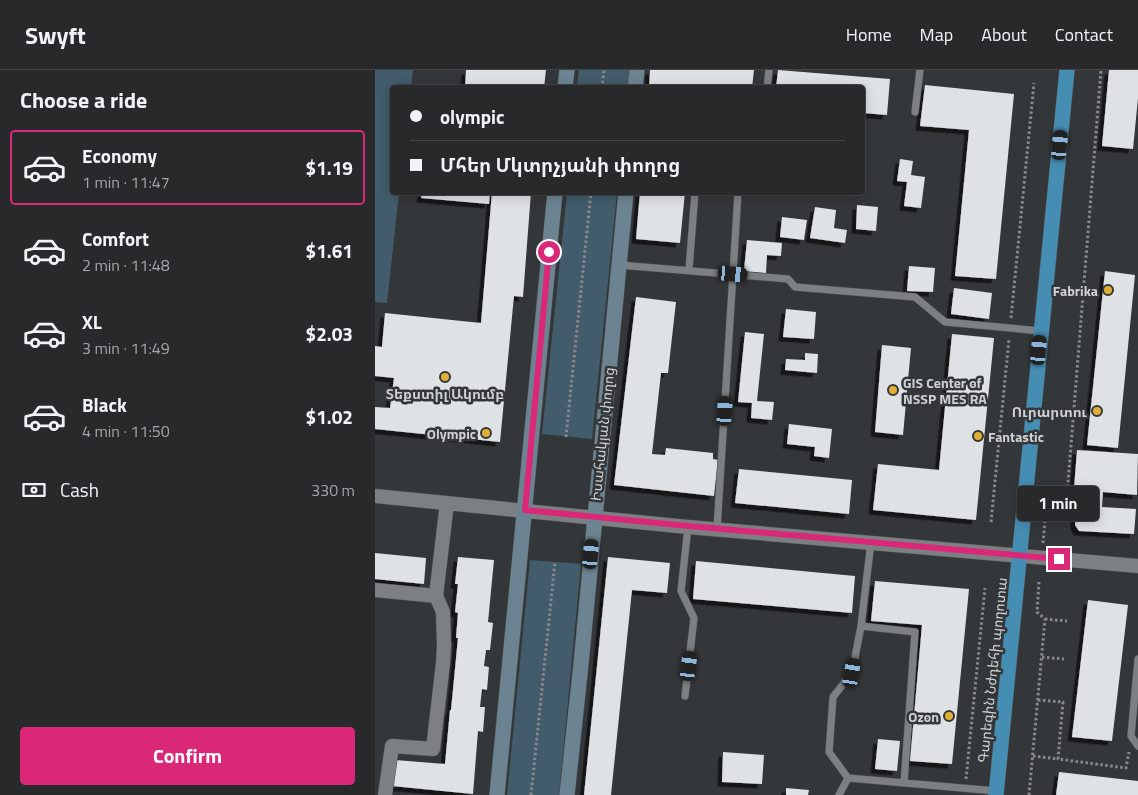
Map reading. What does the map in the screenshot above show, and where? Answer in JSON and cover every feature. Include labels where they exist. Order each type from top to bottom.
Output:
[{"type":"highway","name":"Գարեգին Նժդեհի պողոտա","points":[[996,793],[1067,70]]},
{"type":"street","points":[[565,85],[567,70]]},
{"type":"street","points":[[635,85],[637,70]]},
{"type":"street","points":[[497,795],[555,195]]},
{"type":"street","name":"Իսահակյան փողոց","points":[[567,795],[626,195]]},
{"type":"street","points":[[375,496],[717,529],[1138,566]]},
{"type":"street","points":[[385,795],[392,746],[433,749],[443,654],[443,612],[436,596],[447,503]]},
{"type":"street","points":[[375,590],[436,596]]},
{"type":"lane","points":[[767,85],[769,70]]},
{"type":"lane","points":[[915,112],[920,70]]},
{"type":"lane","points":[[689,270],[695,195]]},
{"type":"lane","points":[[717,529],[738,195]]},
{"type":"lane","points":[[619,265],[788,279],[795,287],[915,297],[945,322],[1041,331]]},
{"type":"lane","points":[[685,696],[694,618],[681,591],[688,526]]},
{"type":"lane","points":[[871,542],[861,626],[852,673],[833,697],[829,752],[848,778],[965,788],[996,793]]},
{"type":"lane","points":[[861,626],[915,632],[904,783]]},
{"type":"lane","points":[[1138,659],[1131,736],[1138,746]]},
{"type":"lane","points":[[839,795],[848,778]]},
{"type":"path","points":[[602,85],[603,70]]},
{"type":"path","points":[[1043,543],[1046,509],[1066,508],[1101,70]]},
{"type":"path","points":[[991,522],[1034,83]]},
{"type":"path","points":[[566,436],[591,195]]},
{"type":"path","points":[[531,795],[555,562]]},
{"type":"path","points":[[1039,582],[1037,612],[1045,620],[1067,621]]},
{"type":"path","points":[[965,788],[985,588]]},
{"type":"path","points":[[1029,795],[1045,620]]},
{"type":"path","points":[[1042,657],[1064,659]]},
{"type":"path","points":[[1038,700],[1063,702],[1058,759]]},
{"type":"path","points":[[1033,756],[1126,768],[1131,736]]},
{"type":"shaded area","points":[[375,70],[413,70],[411,85],[390,85],[390,195],[399,195],[387,303],[375,302]]},
{"type":"shaded area","points":[[579,70],[629,70],[627,85],[577,85]]},
{"type":"shaded area","points":[[567,195],[617,195],[592,439],[542,434]]},
{"type":"shaded area","points":[[530,560],[581,564],[559,795],[507,795]]},
{"type":"building","points":[[466,70],[546,70],[544,85],[465,85]]},
{"type":"building","points":[[650,70],[754,70],[752,85],[649,85]]},
{"type":"building","points":[[778,70],[890,79],[887,115],[865,113],[865,85],[776,85]]},
{"type":"building","points":[[1109,70],[1138,70],[1138,98],[1133,149],[1102,146]]},
{"type":"building","points":[[925,85],[1014,94],[996,279],[955,276],[969,130],[920,126]]},
{"type":"building","points":[[900,159],[913,161],[911,175],[925,177],[921,208],[904,206],[907,182],[897,181]]},
{"type":"building","points":[[422,195],[490,195],[489,204],[421,198]]},
{"type":"building","name":"Տեքստիլ Ակումբ","points":[[492,195],[531,195],[523,297],[514,296],[500,442],[375,429],[375,407],[390,408],[394,378],[375,376],[375,346],[382,347],[385,313],[481,323]]},
{"type":"building","points":[[640,195],[685,195],[680,243],[636,239]]},
{"type":"building","points":[[857,205],[878,207],[876,231],[856,229]]},
{"type":"building","points":[[815,207],[836,210],[834,228],[847,230],[845,243],[810,238]]},
{"type":"building","points":[[782,217],[807,220],[804,240],[780,237]]},
{"type":"building","points":[[747,240],[782,243],[781,256],[767,255],[766,273],[744,271]]},
{"type":"building","points":[[909,266],[935,268],[933,292],[907,291]]},
{"type":"building","points":[[1105,271],[1135,275],[1118,448],[1087,445]]},
{"type":"building","points":[[954,288],[992,293],[989,319],[951,314]]},
{"type":"building","points":[[636,297],[676,302],[668,373],[661,373],[652,454],[665,455],[666,448],[713,453],[713,459],[718,460],[714,496],[614,485]]},
{"type":"building","points":[[786,309],[816,312],[814,339],[783,337]]},
{"type":"building","points":[[745,332],[764,334],[757,401],[774,402],[772,420],[751,418],[752,403],[738,402]]},
{"type":"building","points":[[952,334],[994,338],[976,520],[873,510],[878,464],[939,470]]},
{"type":"building","name":"GIS Center of NSSP MES RA","points":[[882,345],[911,348],[903,435],[875,432]]},
{"type":"building","points":[[805,353],[818,354],[817,373],[785,370],[786,359],[805,360]]},
{"type":"building","points":[[789,424],[832,429],[829,458],[814,456],[815,447],[787,444]]},
{"type":"building","points":[[1077,450],[1138,454],[1137,495],[1103,492],[1102,507],[1136,509],[1134,534],[1079,531],[1075,525],[1076,503],[1073,502]]},
{"type":"building","points":[[739,469],[852,480],[849,514],[735,503]]},
{"type":"building","points":[[375,553],[426,558],[424,584],[375,579]]},
{"type":"building","points":[[458,557],[494,560],[488,622],[493,623],[490,650],[486,650],[484,666],[489,667],[487,690],[482,689],[480,707],[485,707],[483,732],[478,731],[473,794],[392,786],[395,760],[445,764],[458,638],[456,638],[458,613],[455,612],[458,584],[455,584]]},
{"type":"building","points":[[608,557],[670,563],[667,593],[632,590],[611,795],[584,795]]},
{"type":"building","points":[[696,561],[855,576],[852,613],[693,599]]},
{"type":"building","points":[[875,581],[969,589],[952,764],[910,761],[922,625],[871,621]]},
{"type":"building","points":[[1088,600],[1128,605],[1112,741],[1072,737]]},
{"type":"building","points":[[878,739],[900,741],[897,771],[875,769]]},
{"type":"building","points":[[723,752],[764,755],[762,784],[722,782]]},
{"type":"building","points":[[1059,772],[1138,781],[1138,795],[1056,795]]},
{"type":"building","points":[[786,788],[809,790],[808,795],[786,795]]},
{"type":"place","name":"Fabrika","points":[[1108,290]]},
{"type":"place","name":"Տեքստիլ Ակումբ","points":[[445,377]]},
{"type":"place","name":"GIS Center of NSSP MES RA","points":[[893,390]]},
{"type":"place","name":"Ուրարտու","points":[[1097,411]]},
{"type":"place","name":"Olympic","points":[[486,433]]},
{"type":"place","name":"Fantastic","points":[[978,436]]},
{"type":"place","name":"Ozon","points":[[949,716]]},
{"type":"route","points":[[549,252],[525,510],[1059,559]]}]
